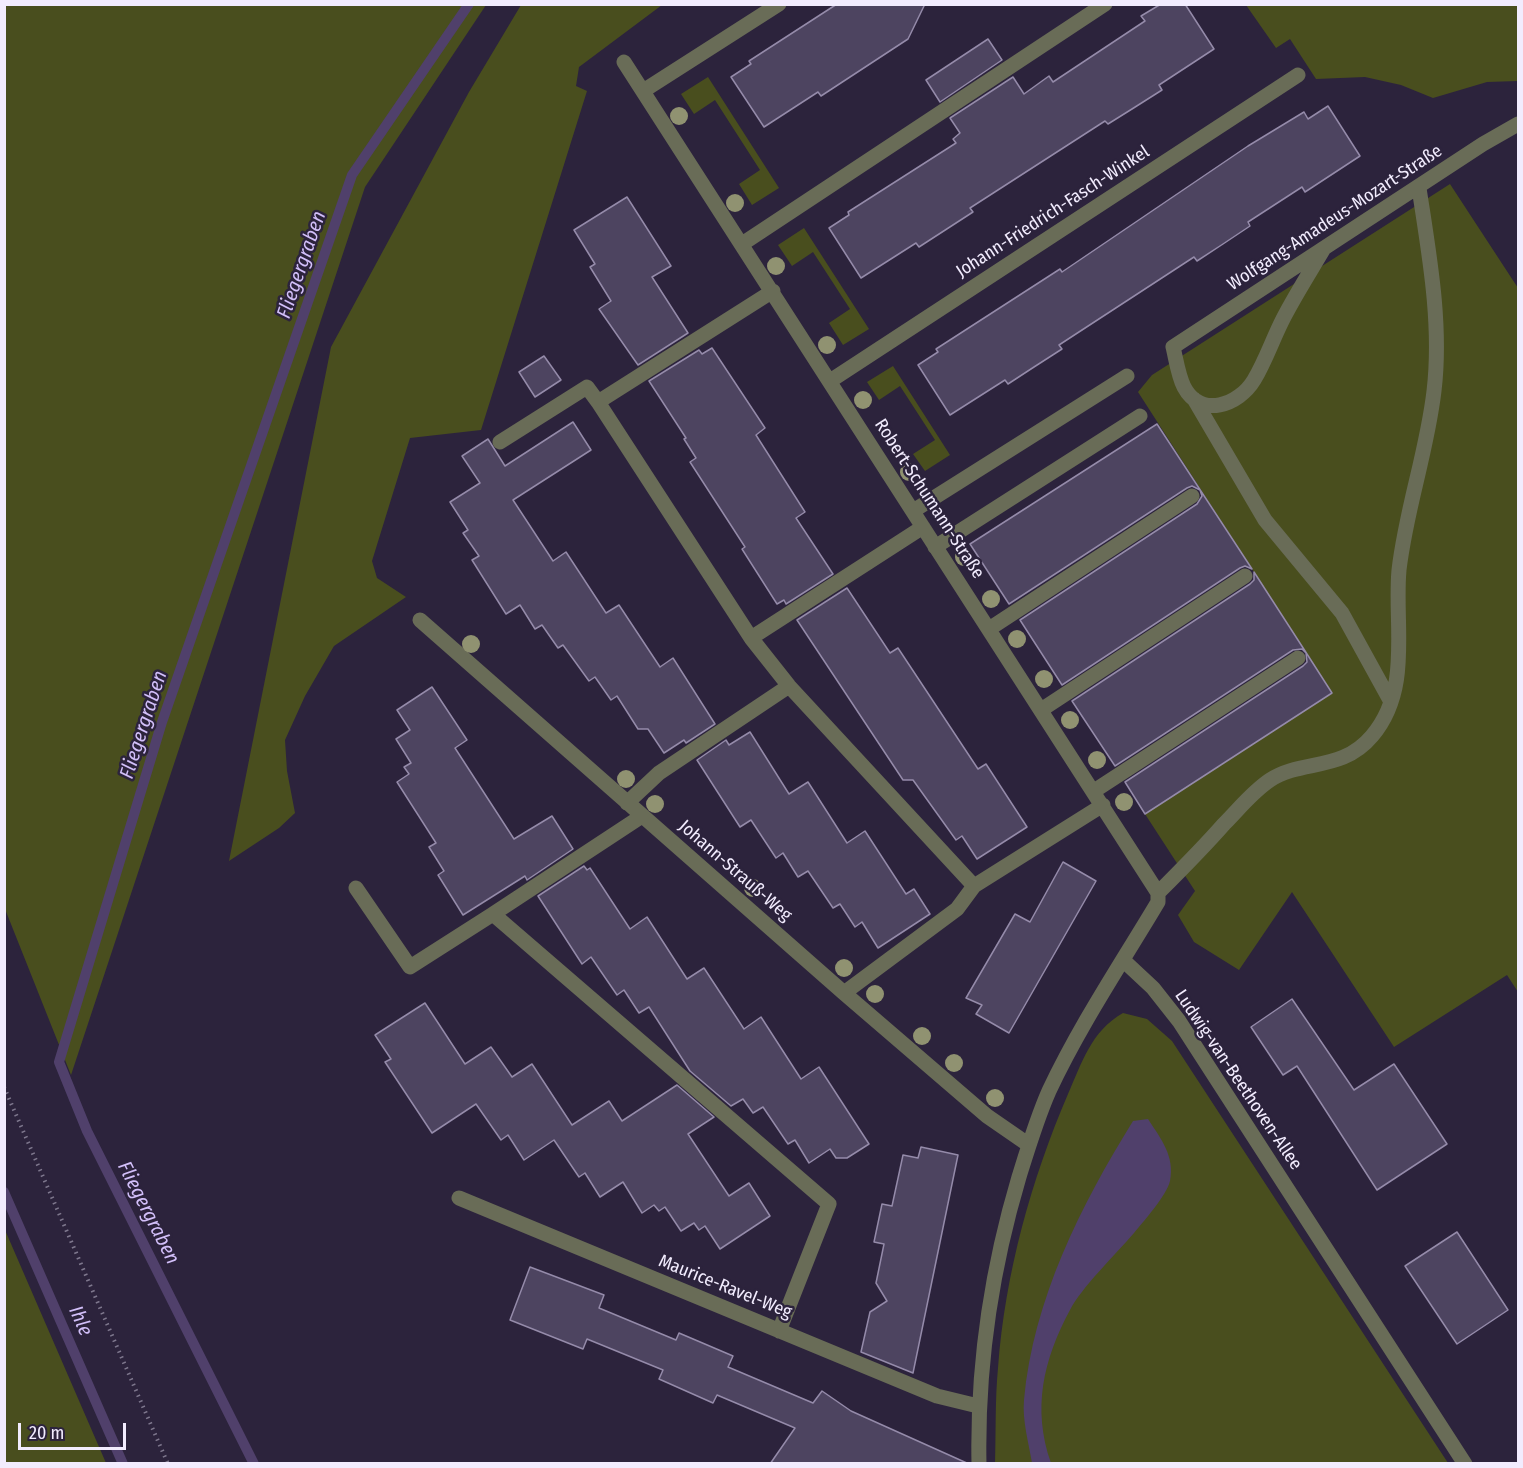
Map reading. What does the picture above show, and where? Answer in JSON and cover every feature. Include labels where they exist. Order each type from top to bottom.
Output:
[{"type":"street","points":[[643,91],[779,4]]},
{"type":"street","points":[[742,244],[1105,4]]},
{"type":"street","name":"Robert-Schumann-Straße","points":[[624,62],[1094,790],[1158,893]]},
{"type":"street","name":"Johann-Friedrich-Fasch-Winkel","points":[[830,381],[1298,75]]},
{"type":"street","name":"Wolfgang-Amadeus-Mozart-Straße","points":[[1193,397],[1184,387],[1173,347],[1483,144],[1518,124]]},
{"type":"street","points":[[979,1464],[978,1406],[983,1342],[994,1276],[1006,1221],[1029,1145],[1053,1083],[1158,902],[1158,893],[1250,797],[1270,780],[1288,771],[1333,762],[1360,747],[1372,737],[1390,702],[1398,680],[1400,569],[1429,425],[1436,360],[1429,253],[1419,188]]},
{"type":"street","points":[[1193,397],[1213,407],[1224,405],[1239,397],[1253,381],[1284,317],[1323,250]]},
{"type":"street","points":[[598,402],[773,291]]},
{"type":"street","points":[[913,511],[1127,376]]},
{"type":"street","points":[[500,442],[587,387],[751,638],[789,686],[974,886]]},
{"type":"street","points":[[1193,397],[1265,520],[1342,613],[1390,702]]},
{"type":"street","points":[[935,547],[1140,416]]},
{"type":"street","points":[[989,629],[1192,496]]},
{"type":"street","points":[[751,638],[923,527]]},
{"type":"street","points":[[1041,710],[1245,576]]},
{"type":"street","name":"Johann-Strauß-Weg","points":[[420,620],[843,993],[987,1116],[1029,1145]]},
{"type":"street","points":[[1094,790],[1298,658]]},
{"type":"street","points":[[627,803],[659,773],[789,686]]},
{"type":"street","points":[[843,993],[957,909],[974,886],[1103,805]]},
{"type":"street","points":[[356,888],[410,967],[642,816]]},
{"type":"street","points":[[493,914],[829,1204],[779,1331]]},
{"type":"street","name":"Ludwig-van-Beethoven-Allee","points":[[1124,960],[1153,988],[1179,1021],[1465,1464]]},
{"type":"street","name":"Maurice-Ravel-Weg","points":[[459,1198],[937,1396],[978,1406]]},
{"type":"path","points":[[4,1088],[168,1464]]},
{"type":"green space","points":[[5,4],[486,5],[365,187],[71,1075],[5,909]]},
{"type":"green space","points":[[521,5],[662,5],[579,67],[576,86],[587,91],[481,430],[410,438],[372,561],[377,578],[406,597],[334,646],[305,696],[285,740],[287,771],[295,813],[279,828],[229,861],[331,347],[469,92]]},
{"type":"green space","points":[[1246,5],[1518,5],[1518,81],[1487,82],[1433,98],[1401,85],[1365,77],[1316,79],[1290,39],[1276,48]]},
{"type":"green space","points":[[708,77],[779,188],[752,205],[739,184],[760,170],[715,100],[694,114],[681,94]]},
{"type":"green space","points":[[1450,184],[1518,288],[1518,992],[1507,975],[1394,1047],[1292,892],[1239,970],[1194,942],[1178,915],[1195,891],[1145,814],[1332,693],[1138,392],[1152,375]]},
{"type":"green space","points":[[804,228],[869,329],[843,345],[829,323],[850,309],[813,252],[792,266],[778,245]]},
{"type":"green space","points":[[893,366],[950,455],[925,471],[913,454],[935,440],[900,386],[879,400],[867,382]]},
{"type":"green space","points":[[1123,1013],[1147,1019],[1172,1041],[1448,1463],[995,1464],[996,1392],[1002,1333],[1013,1263],[1031,1194],[1042,1160],[1083,1059],[1095,1038],[1112,1020]]},
{"type":"green space","points":[[5,1230],[106,1463],[5,1463]]},
{"type":"shaded area","points":[[1148,1119],[1169,1156],[1171,1172],[1168,1187],[1149,1215],[1099,1271],[1070,1310],[1053,1347],[1043,1385],[1042,1423],[1051,1463],[1032,1463],[1025,1424],[1024,1400],[1029,1363],[1049,1290],[1078,1220],[1114,1153],[1133,1121]]},
{"type":"building","points":[[837,4],[925,4],[908,39],[821,96],[818,92],[764,127],[731,77],[751,64],[749,61]]},
{"type":"building","points":[[1161,4],[1185,4],[1214,49],[1159,85],[1162,90],[1108,124],[1105,121],[970,208],[973,212],[919,247],[916,243],[861,278],[829,228],[849,215],[848,212],[956,143],[953,139],[960,133],[950,118],[1013,77],[1024,94],[1049,76],[1053,82],[1145,21],[1141,16]]},
{"type":"building","points":[[988,39],[1002,60],[940,102],[926,80]]},
{"type":"building","points":[[1328,106],[1360,156],[1305,192],[1302,187],[1248,222],[1250,226],[1197,261],[1194,257],[1059,345],[1062,349],[1008,384],[1005,380],[950,415],[918,365],[938,352],[936,349],[1060,269],[1062,272],[1248,146],[1304,112],[1308,119]]},
{"type":"building","points":[[627,197],[671,266],[652,277],[688,333],[638,365],[599,309],[611,301],[590,267],[595,264],[574,230]]},
{"type":"building","points":[[712,348],[765,428],[756,435],[805,512],[796,518],[833,574],[786,604],[784,600],[777,604],[742,549],[745,547],[690,462],[696,458],[684,439],[686,438],[649,381],[699,350],[702,354]]},
{"type":"building","points":[[544,356],[561,380],[535,397],[519,372]]},
{"type":"building","points":[[573,422],[591,450],[513,500],[553,561],[566,552],[606,613],[619,605],[660,667],[673,658],[715,724],[686,743],[684,740],[664,753],[648,729],[638,729],[617,696],[611,700],[595,677],[589,681],[563,645],[558,648],[542,625],[535,629],[520,605],[506,614],[472,560],[479,556],[463,533],[468,530],[450,502],[480,483],[462,456],[488,439],[505,466]]},
{"type":"building","points":[[1157,424],[1252,569],[1245,566],[1240,568],[1062,685],[1020,620],[1197,504],[1202,496],[1200,490],[1192,486],[1187,488],[1009,604],[970,544]]},
{"type":"building","points":[[1254,572],[1332,693],[1145,814],[1125,782],[1303,666],[1307,662],[1306,653],[1302,649],[1293,650],[1115,766],[1072,701],[1250,584],[1254,580]]},
{"type":"building","points":[[847,588],[890,653],[898,648],[978,769],[986,764],[1027,827],[977,859],[962,836],[956,840],[913,780],[903,780],[797,620]]},
{"type":"building","points":[[432,687],[467,740],[455,748],[514,839],[552,816],[573,849],[527,880],[525,876],[463,915],[438,875],[444,871],[429,847],[436,843],[397,782],[409,774],[404,767],[411,763],[396,739],[410,730],[397,710]]},
{"type":"building","points":[[750,732],[789,794],[808,782],[847,843],[865,831],[906,894],[914,889],[930,914],[878,948],[862,922],[855,927],[840,904],[833,908],[808,871],[798,877],[783,853],[776,858],[751,820],[740,827],[697,760],[726,740],[729,745]]},
{"type":"building","points":[[1063,862],[1096,881],[1009,1033],[976,1014],[982,1005],[966,998],[1015,914],[1030,922]]},
{"type":"building","points":[[584,866],[587,870],[590,868],[630,929],[647,917],[687,979],[704,968],[744,1029],[761,1017],[801,1079],[819,1067],[869,1144],[847,1158],[836,1158],[830,1149],[809,1163],[795,1140],[788,1144],[763,1107],[753,1113],[743,1099],[731,1106],[690,1071],[649,1007],[639,1013],[624,990],[617,995],[591,957],[582,964],[538,896]]},
{"type":"building","points":[[1292,999],[1354,1090],[1394,1064],[1447,1144],[1377,1190],[1297,1066],[1283,1075],[1251,1027]]},
{"type":"building","points":[[425,1003],[465,1064],[491,1047],[512,1077],[532,1064],[572,1125],[609,1101],[622,1121],[677,1085],[714,1117],[688,1134],[729,1196],[749,1183],[770,1216],[720,1249],[705,1226],[699,1230],[694,1223],[681,1231],[665,1207],[659,1211],[654,1205],[642,1213],[623,1182],[600,1197],[585,1173],[579,1177],[554,1140],[524,1160],[508,1135],[501,1140],[476,1104],[432,1133],[385,1062],[391,1059],[375,1035]]},
{"type":"building","points":[[921,1147],[958,1155],[913,1373],[861,1352],[870,1312],[887,1301],[876,1283],[884,1244],[874,1242],[882,1204],[892,1206],[903,1155],[918,1158]]},
{"type":"building","points":[[1457,1232],[1508,1310],[1457,1344],[1405,1266]]},
{"type":"building","points":[[530,1267],[604,1295],[599,1308],[676,1340],[679,1333],[733,1356],[728,1367],[813,1403],[822,1391],[851,1411],[969,1464],[770,1464],[795,1428],[717,1395],[713,1403],[659,1379],[663,1370],[587,1339],[583,1349],[510,1320]]},
{"type":"waterway","name":"Fliegergraben","points":[[254,1464],[87,1131],[59,1062],[162,722],[352,175],[469,4]]},
{"type":"waterway","name":"Ihle","points":[[4,1192],[123,1464]]}]
